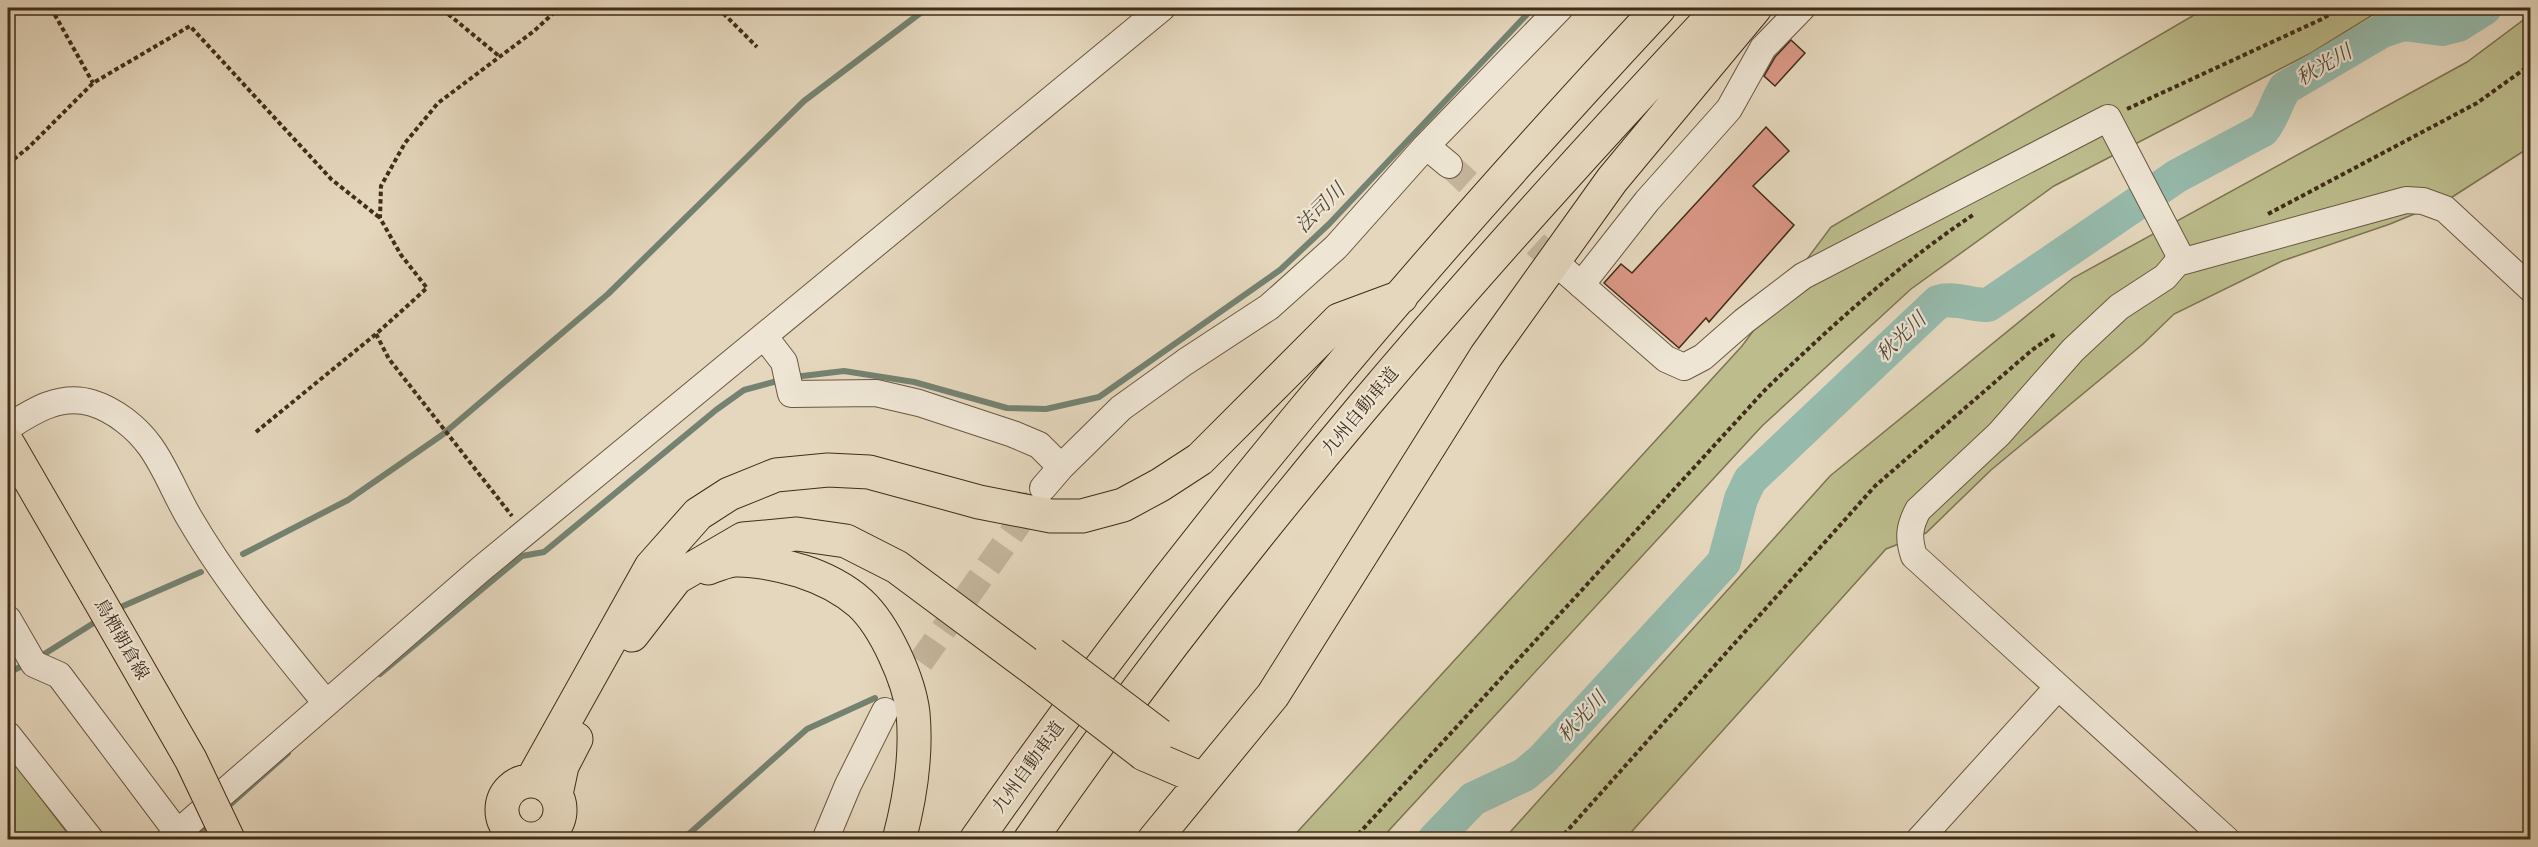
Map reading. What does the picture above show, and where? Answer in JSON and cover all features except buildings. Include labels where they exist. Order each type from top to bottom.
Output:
[{"type":"highway","name":"九州自動車道","points":[[976,840],[1132,625],[1284,435],[1401,297],[1586,86],[1659,8]]},
{"type":"highway","name":"九州自動車道","points":[[1030,840],[1167,652],[1318,461],[1470,282],[1610,125],[1720,8]]},
{"type":"highway","points":[[1154,840],[1273,695],[1486,356],[1612,180],[1755,8]]},
{"type":"highway","points":[[544,787],[622,617],[651,567],[698,514],[729,494],[776,475],[828,470],[869,472],[980,502],[1051,516],[1082,516],[1123,505],[1160,485],[1200,459],[1340,320],[1401,297]]},
{"type":"highway","points":[[622,617],[663,571],[717,529],[743,520],[791,510],[849,520],[914,550],[1045,663],[1152,745],[1202,779]]},
{"type":"highway","points":[[544,787],[562,766],[633,632],[676,578],[743,539],[797,534],[846,541],[897,567],[1045,663]]},
{"type":"highway","points":[[676,578],[733,560],[780,565],[825,578],[861,604],[884,635],[902,671],[912,712],[913,762],[906,816],[899,840]]},
{"type":"highway","points":[[513,787],[544,787],[560,802],[559,820],[548,835],[519,838],[502,814],[506,794],[513,787]]},
{"type":"main road","name":"鳥栖朝倉線","points":[[8,443],[191,760],[229,840]]},
{"type":"street","points":[[8,619],[34,664],[59,675],[173,836],[525,532],[1162,8]]},
{"type":"street","points":[[1043,488],[1121,408],[1185,362],[1269,307],[1336,247],[1426,146],[1560,8]]},
{"type":"street","points":[[1802,8],[1763,48],[1729,109],[1647,201],[1572,277],[1666,359],[1684,367],[1703,357],[1744,321],[1803,276],[2111,125],[2175,254],[2165,277],[2119,307],[2073,350],[1999,434],[1918,510],[1912,522],[1908,540],[1914,556],[2227,840]]},
{"type":"street","points":[[1426,146],[1449,165]]},
{"type":"street","points":[[2175,254],[2406,200],[2423,201],[2445,209],[2530,288]]},
{"type":"street","points":[[764,336],[784,362],[791,394],[876,393],[919,403],[1030,441],[1038,445],[1061,467]]},
{"type":"street","points":[[8,427],[33,411],[61,400],[92,402],[125,420],[151,447],[190,519],[212,552],[274,639],[326,703]]},
{"type":"street","points":[[1919,840],[2058,687]]},
{"type":"street","points":[[825,840],[848,785],[885,711]]},
{"type":"street","points":[[8,735],[91,840]]},
{"type":"path","points":[[51,8],[93,82]]},
{"type":"path","points":[[444,8],[448,14],[499,56]]},
{"type":"path","points":[[380,218],[381,186],[405,143],[438,103],[534,31],[559,8]]},
{"type":"path","points":[[718,8],[757,47]]},
{"type":"path","points":[[2111,125],[2340,8]]},
{"type":"path","points":[[8,164],[29,147],[93,82],[190,27],[331,179],[380,218],[401,255],[427,288],[376,334],[256,432]]},
{"type":"path","points":[[2263,216],[2477,104],[2530,65]]},
{"type":"path","points":[[1353,840],[1765,390],[1814,343],[1884,282],[1950,230],[1978,212]]},
{"type":"path","points":[[1559,840],[1875,486],[2032,350],[2062,330]]},
{"type":"path","points":[[376,334],[389,359],[525,532]]},
{"type":"green space","points":[[2206,8],[2384,8],[2311,53],[2054,186],[1911,289],[1762,426],[1381,839],[1290,840],[1742,346],[1831,227]]},
{"type":"green space","points":[[2530,15],[2530,147],[2446,201],[2390,224],[2282,261],[2174,314],[2143,344],[1991,470],[1926,533],[1886,549],[1625,839],[1503,840],[1830,476],[2073,278],[2467,62]]},
{"type":"green space","points":[[8,755],[72,839],[8,839]]},
{"type":"waterway","points":[[243,554],[348,500],[442,435],[608,294],[804,101],[927,8]]},
{"type":"waterway","name":"法司川","points":[[794,377],[844,371],[914,382],[1007,408],[1046,409],[1099,397],[1280,270],[1329,224],[1533,8]]},
{"type":"waterway","name":"秋光川","points":[[1434,840],[1473,799],[1524,775],[1542,760],[1724,562],[1741,499],[1750,480],[1938,302],[1950,300],[1988,305],[2177,176],[2263,130],[2285,88],[2382,31],[2403,24],[2442,29],[2458,25],[2485,8]]},
{"type":"waterway","points":[[380,674],[522,556],[544,552],[716,410],[744,390],[781,380]]},
{"type":"waterway","points":[[114,610],[201,572]]},
{"type":"waterway","points":[[38,658],[100,619]]},
{"type":"waterway","points":[[8,673],[26,664]]},
{"type":"waterway","points":[[682,840],[807,729],[875,698]]},
{"type":"waterway","points":[[224,810],[288,753]]},
{"type":"waterway","points":[[191,840],[210,823]]},
{"type":"tunnel","points":[[1449,165],[1563,269]]},
{"type":"tunnel","points":[[898,694],[1036,499]]}]
